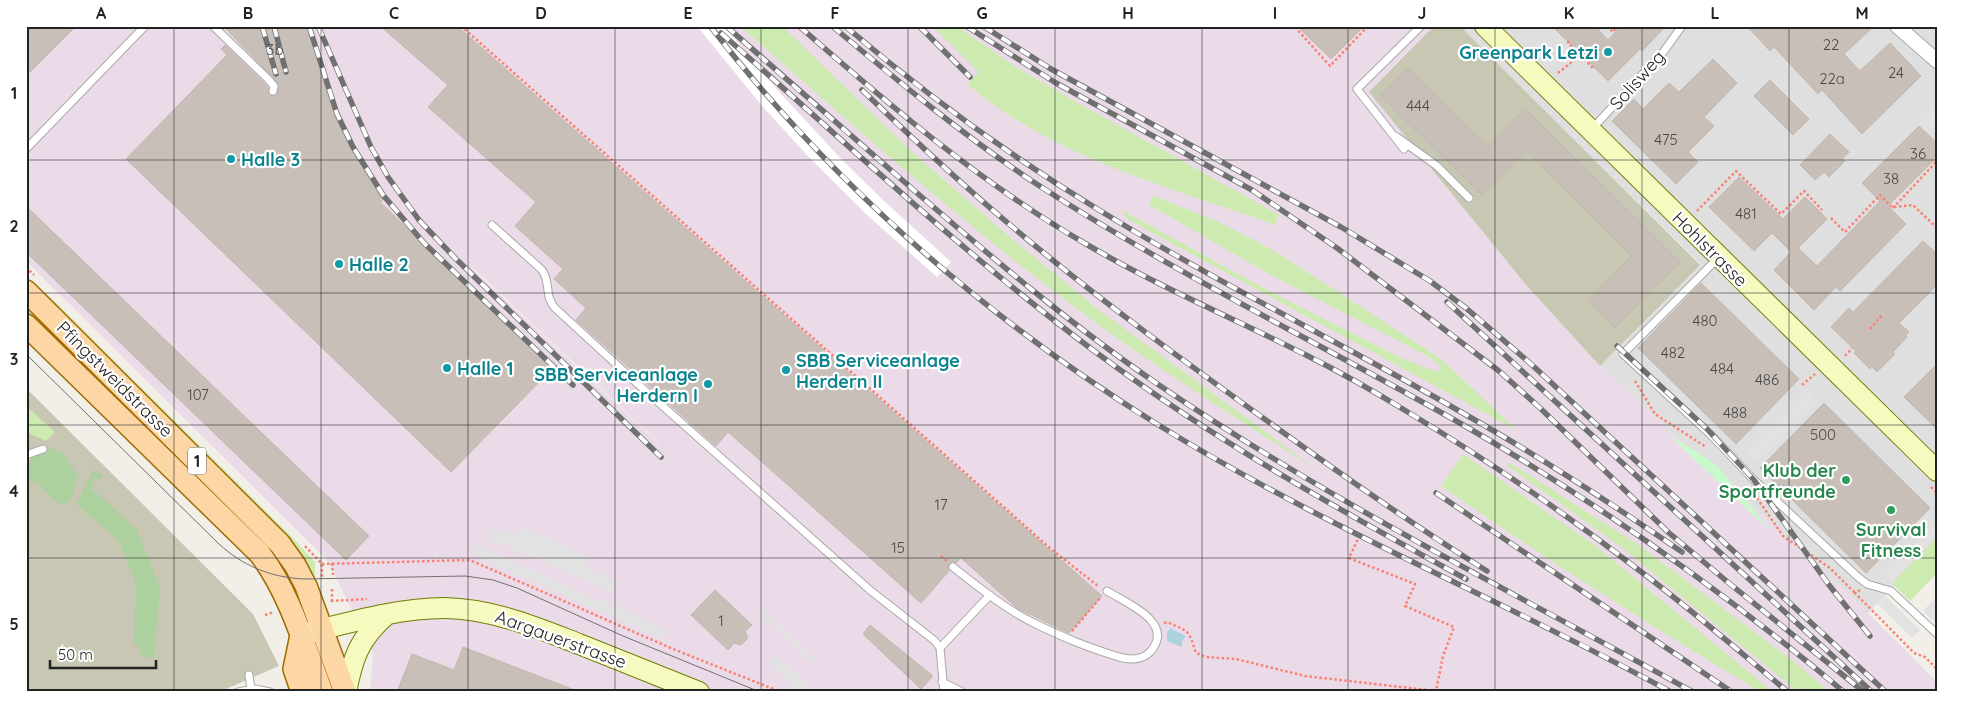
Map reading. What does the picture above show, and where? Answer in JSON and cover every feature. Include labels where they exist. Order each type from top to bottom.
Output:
[{"type":"main road","name":"Pfingstweidstrasse","points":[[26,291],[280,544],[303,579],[346,692]]},
{"type":"main road","name":"Pfingstweidstrasse","points":[[26,325],[260,554],[279,584],[300,635]]},
{"type":"main road","points":[[300,635],[294,668],[302,692]]},
{"type":"main road","name":"1","points":[[300,635],[322,692]]},
{"type":"street","name":"Hohlstrasse","points":[[1485,26],[1590,132],[1937,471]]},
{"type":"street","points":[[1897,26],[1937,61]]},
{"type":"street","name":"Aargauerstrasse","points":[[300,635],[386,615],[444,608],[471,610],[520,620],[699,692]]},
{"type":"street","points":[[346,692],[352,662],[359,646],[374,626],[386,615]]},
{"type":"lane","points":[[26,149],[145,26]]},
{"type":"lane","points":[[213,26],[268,79],[274,86],[273,91]]},
{"type":"lane","points":[[1404,150],[1358,89],[1421,26]]},
{"type":"lane","name":"Solisweg","points":[[1590,132],[1664,51],[1682,26]]},
{"type":"lane","points":[[1389,131],[1437,166],[1469,198]]},
{"type":"lane","points":[[492,225],[542,270],[547,279],[548,298],[555,308],[871,591],[932,638],[940,648],[944,692]]},
{"type":"lane","points":[[1719,257],[1623,354],[1712,435],[1754,480],[1867,584],[1891,591],[1937,634]]},
{"type":"lane","points":[[26,455],[43,449]]},
{"type":"lane","points":[[953,567],[1013,611],[1066,637],[1108,654],[1126,658],[1146,656],[1154,647],[1158,636],[1156,628],[1146,615],[1107,592]]},
{"type":"lane","points":[[940,648],[990,595]]},
{"type":"lane","points":[[248,675],[251,689]]},
{"type":"lane","points":[[942,682],[962,692]]},
{"type":"lane","points":[[238,692],[251,689],[270,692]]},
{"type":"path","points":[[461,26],[1051,549],[1107,592]]},
{"type":"path","points":[[1296,27],[1330,66],[1368,26]]},
{"type":"path","points":[[1607,26],[1612,32],[1618,26]]},
{"type":"path","points":[[1569,41],[1568,43],[1592,67],[1594,65]]},
{"type":"path","points":[[1558,74],[1581,55]]},
{"type":"path","points":[[1893,208],[1936,161]]},
{"type":"path","points":[[1695,213],[1736,171],[1781,214],[1804,191],[1822,210]]},
{"type":"path","points":[[1831,218],[1845,232],[1880,195],[1893,208]]},
{"type":"path","points":[[1897,197],[1900,200]]},
{"type":"path","points":[[1893,208],[1913,205],[1937,228]]},
{"type":"path","points":[[1870,329],[1883,314]]},
{"type":"path","points":[[1842,359],[1852,348]]},
{"type":"path","points":[[1802,385],[1815,374]]},
{"type":"path","points":[[1632,375],[1655,414],[1712,450]]},
{"type":"path","points":[[1755,496],[1783,536],[1830,568],[1914,653],[1925,657],[1937,669]]},
{"type":"path","points":[[1358,539],[1350,558],[1415,584],[1405,606],[1454,627],[1444,656],[1436,691]]},
{"type":"path","points":[[322,574],[322,564],[332,563],[470,560],[673,649],[781,692]]},
{"type":"path","points":[[332,563],[333,576]]},
{"type":"path","points":[[1855,594],[1867,584]]},
{"type":"path","points":[[332,589],[334,608]]},
{"type":"path","points":[[338,602],[373,599]]},
{"type":"path","points":[[1066,637],[1100,600]]},
{"type":"path","points":[[1156,628],[1167,622],[1188,632],[1196,653],[1204,657],[1233,658],[1283,672],[1321,678],[1444,692]]},
{"type":"shaded area","points":[[26,26],[1434,26],[1369,92],[1527,286],[1600,366],[1868,613],[1937,682],[1937,692],[370,692],[373,652],[327,560],[26,261]],"holes":[[[466,261],[659,443],[476,272]]]},
{"type":"shaded area","points":[[1434,26],[1460,26],[1700,265],[1600,366],[1527,286],[1369,92]]},
{"type":"shaded area","points":[[1460,26],[1937,26],[1937,543],[1868,613],[1600,366],[1700,264]]},
{"type":"shaded area","points":[[1937,106],[1937,120],[1926,131],[1919,124]]},
{"type":"shaded area","points":[[26,388],[253,614],[279,666],[219,692],[26,692]]},
{"type":"shaded area","points":[[1807,390],[1818,401],[1757,463],[1746,452]]},
{"type":"shaded area","points":[[1937,522],[1937,537],[1892,583],[1884,575]]},
{"type":"shaded area","points":[[523,527],[590,557],[585,569],[616,582],[611,592],[489,538],[494,528],[508,534],[510,530],[519,534]]},
{"type":"shaded area","points":[[476,545],[667,631],[664,640],[472,554]]},
{"type":"shaded area","points":[[1885,596],[1920,630],[1912,638],[1878,604]]},
{"type":"shaded area","points":[[1937,596],[1937,624],[1923,611]]},
{"type":"shaded area","points":[[762,610],[815,658],[811,662],[756,611]]},
{"type":"shaded area","points":[[777,656],[810,687],[821,692],[800,692],[769,664]]},
{"type":"green space","points":[[740,26],[782,26],[911,151],[1005,233],[1099,310],[1319,471],[1163,370],[1029,272],[903,168]]},
{"type":"green space","points":[[932,26],[956,26],[1016,67],[1062,94],[1279,215],[1275,225],[1114,168],[1037,132],[1001,110],[967,84],[979,72]]},
{"type":"green space","points":[[1154,196],[1219,222],[1278,253],[1441,359],[1518,431],[1129,220],[1120,209],[1267,290],[1399,357],[1437,372],[1440,368],[1433,359],[1269,274],[1148,204]]},
{"type":"green space","points":[[49,296],[293,538],[315,562],[315,575],[309,575],[61,313]]},
{"type":"green space","points":[[26,301],[262,535],[291,573],[286,572],[262,539],[204,482],[164,444],[139,427],[26,316]]},
{"type":"green space","points":[[26,406],[55,432],[46,441],[26,432]]},
{"type":"green space","points":[[1668,434],[1714,463],[1748,502],[1769,530]]},
{"type":"green space","points":[[52,448],[64,454],[78,477],[70,502],[59,504],[35,481],[26,485],[30,461],[38,454]]},
{"type":"green space","points":[[1463,454],[1597,547],[1773,692],[1761,692],[1680,643],[1560,566],[1441,486]]},
{"type":"green space","points":[[1509,462],[1640,546],[1793,661],[1830,692],[1798,692],[1625,550],[1508,466]]},
{"type":"green space","points":[[94,469],[103,476],[101,480],[95,478],[91,488],[137,530],[160,588],[154,658],[141,656],[140,648],[134,643],[136,583],[119,541],[76,504]]},
{"type":"green space","points":[[1937,537],[1937,573],[1910,601],[1892,583]]},
{"type":"water","points":[[1170,628],[1186,636],[1182,641],[1182,647],[1167,641],[1167,633]]},
{"type":"pier","points":[[697,26],[724,26],[781,94],[842,160],[951,262],[937,277],[867,215],[807,155],[763,107]]},
{"type":"building","points":[[26,26],[76,26],[26,76]]},
{"type":"building","points":[[223,26],[311,26],[336,106],[357,151],[384,199],[380,202],[552,369],[451,472],[126,159],[227,55],[221,49],[225,45],[264,83],[268,88],[269,95],[274,96],[277,94],[278,83]]},
{"type":"building","name":"SBB Serviceanlage Herdern II","points":[[380,26],[457,26],[1102,596],[1069,633],[1017,608],[961,558],[956,563],[949,563],[949,571],[921,603],[728,432],[716,446],[576,320],[586,308],[554,279],[563,269],[515,226],[536,202],[428,107],[448,85]]},
{"type":"building","points":[[1297,26],[1364,26],[1331,59]]},
{"type":"building","name":"Greenpark Letzi","points":[[1552,26],[1595,26],[1608,40],[1621,26],[1666,26],[1642,51],[1640,49],[1608,81]]},
{"type":"building","points":[[1747,26],[1874,26],[1844,54],[1860,71],[1890,43],[1921,76],[1862,134],[1822,90],[1818,94],[1774,47],[1770,51]]},
{"type":"building","points":[[1713,59],[1737,83],[1704,117],[1714,126],[1688,152],[1698,162],[1676,184],[1612,121],[1634,99],[1643,109],[1669,83],[1679,92]]},
{"type":"building","points":[[1408,68],[1488,147],[1525,109],[1680,262],[1615,328],[1588,301],[1632,256],[1526,151],[1482,195],[1381,96]]},
{"type":"building","points":[[1770,80],[1809,119],[1793,135],[1754,96]]},
{"type":"building","points":[[1919,126],[1937,143],[1937,157],[1888,206],[1906,224],[1840,291],[1836,287],[1814,310],[1774,270],[1791,252],[1772,233],[1754,251],[1709,207],[1739,177],[1783,219],[1805,197],[1827,219],[1798,248],[1817,266],[1880,201],[1862,183]]},
{"type":"building","points":[[1830,134],[1849,152],[1842,159],[1845,161],[1829,177],[1824,172],[1815,180],[1800,165]]},
{"type":"building","points":[[26,206],[369,536],[346,560],[26,252]]},
{"type":"building","points":[[1923,241],[1937,254],[1937,285],[1899,323],[1909,332],[1906,335],[1907,337],[1893,352],[1895,354],[1877,372],[1871,366],[1870,369],[1854,353],[1856,351],[1831,327],[1849,308],[1853,312]]},
{"type":"building","points":[[1701,283],[1799,379],[1736,444],[1638,348]]},
{"type":"building","points":[[1937,364],[1937,429],[1904,397]]},
{"type":"building","points":[[1824,403],[1930,508],[1866,573],[1760,468]]},
{"type":"building","points":[[715,590],[752,625],[745,631],[748,638],[741,645],[734,643],[728,650],[691,615]]},
{"type":"building","points":[[870,625],[933,676],[921,689],[863,634]]},
{"type":"building","points":[[463,647],[577,692],[397,692],[412,654],[454,670]]},
{"type":"tram line","points":[[26,354],[219,544],[247,564],[279,576],[303,579],[465,576],[493,580],[517,588],[623,636],[760,692]]},
{"type":"railway","points":[[262,26],[276,74]]},
{"type":"railway","points":[[274,26],[286,72]]},
{"type":"railway","points":[[309,26],[337,114],[353,147],[383,195],[424,243],[573,385]]},
{"type":"railway","points":[[318,26],[371,147],[388,177],[419,220],[455,258],[661,457]]},
{"type":"railway","points":[[710,26],[758,85],[808,141],[862,195],[917,246],[975,295],[1096,385],[1222,463],[1285,497],[1671,692]]},
{"type":"railway","points":[[726,26],[1000,264],[1094,338],[1159,385],[1223,427],[1355,507],[1693,692]]},
{"type":"railway","points":[[799,26],[937,142],[1047,220],[1086,244],[1168,288],[1278,341],[1385,398],[1530,491],[1616,552],[1680,602],[1788,692]]},
{"type":"railway","points":[[832,26],[957,127],[1035,183],[1087,216],[1194,278],[1515,455],[1660,551],[1754,620],[1844,692]]},
{"type":"railway","points":[[845,26],[937,100],[1001,146],[1066,189],[1190,263],[1496,432],[1629,516],[1682,552]]},
{"type":"railway","points":[[919,26],[970,77]]},
{"type":"railway","points":[[966,26],[1056,83],[1252,190],[1337,248],[1499,371],[1539,407],[1668,532],[1864,692]]},
{"type":"railway","points":[[983,26],[1051,69],[1341,227],[1430,281],[1466,308],[1531,364],[1886,692]]},
{"type":"railway","points":[[721,33],[1003,280],[1101,356],[1234,446],[1326,501],[1466,579]]},
{"type":"railway","points":[[862,90],[976,195],[1111,306],[1329,465],[1487,571]]},
{"type":"railway","points":[[1447,302],[1872,692]]},
{"type":"railway","points":[[1617,346],[1707,429],[1754,480],[1829,585],[1870,636]]},
{"type":"railway","points":[[1436,493],[1732,692]]},
{"type":"place","name":"Greenpark Letzi","points":[[1608,52]]},
{"type":"place","name":"Halle 3","points":[[231,159]]},
{"type":"place","name":"Halle 2","points":[[339,264]]},
{"type":"place","name":"Halle 1","points":[[447,368]]},
{"type":"place","name":"SBB Serviceanlage Herdern II","points":[[786,370]]},
{"type":"place","name":"SBB Serviceanlage Herdern I","points":[[708,384]]},
{"type":"place","name":"Klub der Sportfreunde","points":[[1846,480]]},
{"type":"place","name":"Survival Fitness","points":[[1891,510]]}]
